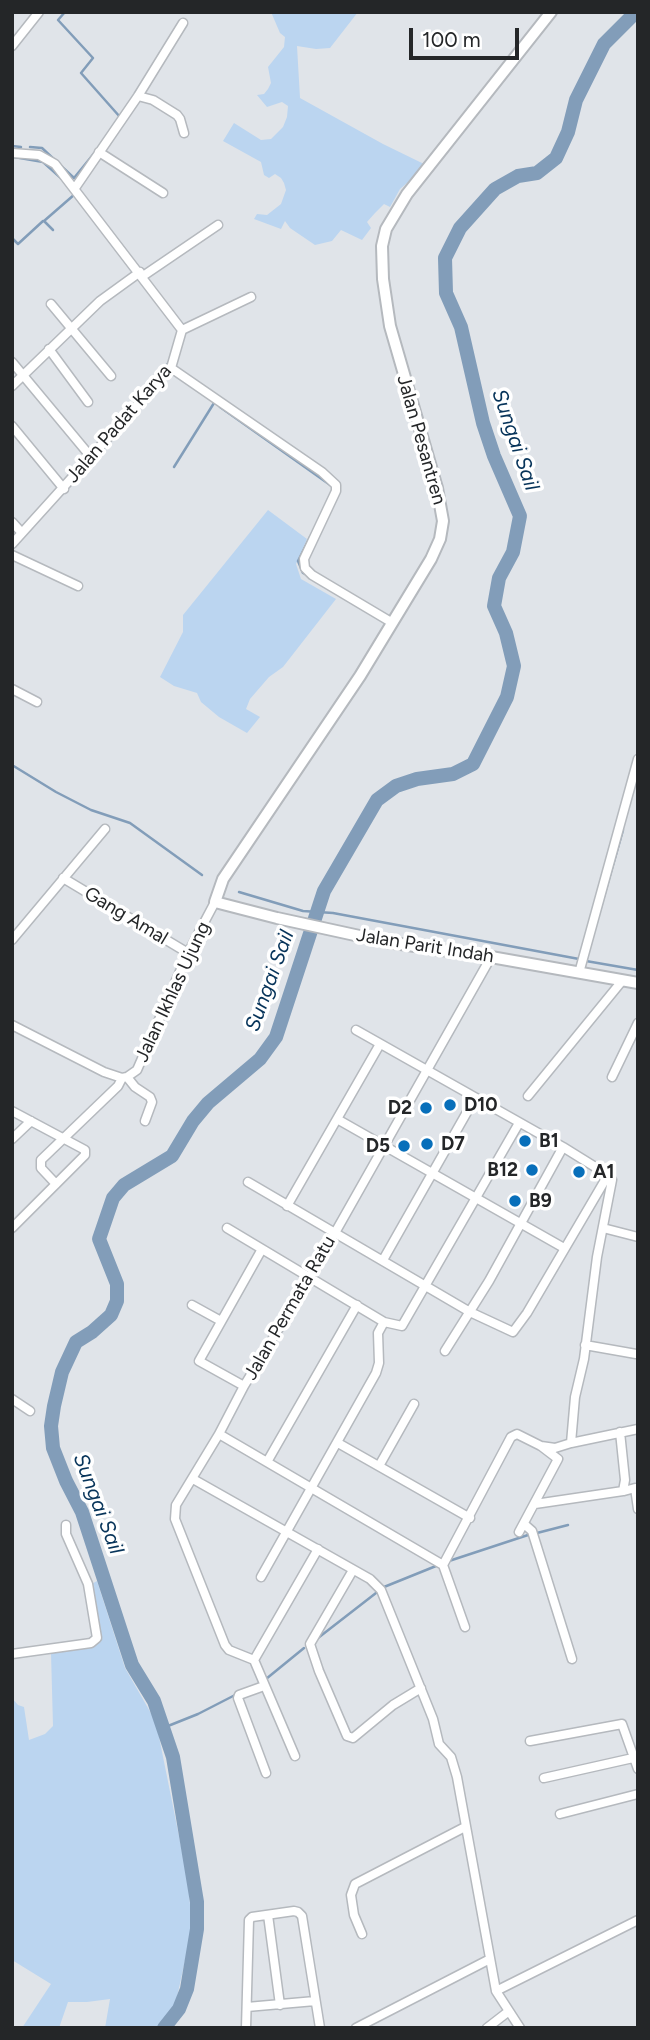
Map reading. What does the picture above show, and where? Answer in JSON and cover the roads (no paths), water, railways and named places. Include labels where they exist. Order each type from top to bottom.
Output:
[{"type":"main road","name":"Jalan Pesantren","points":[[215,902],[223,879],[345,699],[431,559],[440,539],[443,522],[437,488],[390,326],[382,246],[386,229],[407,194],[551,12]]},
{"type":"main road","name":"Jalan Parit Indah","points":[[215,902],[387,942],[580,970],[638,984]]},
{"type":"street","points":[[13,44],[36,13]]},
{"type":"street","points":[[75,188],[138,96],[183,23]]},
{"type":"street","points":[[138,96],[153,100],[177,115],[184,133]]},
{"type":"street","points":[[99,152],[163,193]]},
{"type":"street","points":[[12,153],[47,158],[55,164],[182,330],[251,296]]},
{"type":"street","points":[[12,386],[100,301],[218,225]]},
{"type":"street","points":[[51,304],[111,376]]},
{"type":"street","name":"Jalan Padat Karya","points":[[12,544],[172,368],[182,330]]},
{"type":"street","points":[[49,349],[88,402]]},
{"type":"street","points":[[12,362],[91,457]]},
{"type":"street","points":[[172,368],[331,479],[336,485],[336,491],[304,559],[306,568],[312,575],[391,622]]},
{"type":"street","points":[[12,426],[64,489]]},
{"type":"street","points":[[12,522],[22,533]]},
{"type":"street","points":[[12,555],[78,586]]},
{"type":"street","points":[[12,689],[37,702]]},
{"type":"street","points":[[580,970],[638,760]]},
{"type":"street","name":"Gang Amal","points":[[12,940],[105,829]]},
{"type":"street","name":"Gang Amal","points":[[63,878],[188,953]]},
{"type":"street","name":"Jalan Ikhlas Ujung","points":[[12,1026],[104,1072],[125,1077],[137,1070],[188,953],[215,902]]},
{"type":"street","name":"Jalan Permata Ratu","points":[[254,1660],[229,1650],[225,1645],[175,1518],[176,1505],[310,1277],[491,957]]},
{"type":"street","points":[[528,1096],[622,981]]},
{"type":"street","points":[[612,1077],[638,1023]]},
{"type":"street","points":[[356,1030],[563,1147],[612,1180],[575,1397],[571,1443]]},
{"type":"street","points":[[287,1206],[380,1044]]},
{"type":"street","points":[[56,1184],[40,1164],[125,1077],[150,1097],[152,1102],[145,1121]]},
{"type":"street","points":[[383,1259],[474,1098]]},
{"type":"street","points":[[12,1111],[85,1150],[85,1155],[12,1228]]},
{"type":"street","points":[[337,1119],[564,1248]]},
{"type":"street","points":[[12,1139],[31,1121]]},
{"type":"street","points":[[227,1228],[384,1322],[400,1327],[519,1123]]},
{"type":"street","points":[[445,1352],[563,1147]]},
{"type":"street","points":[[248,1182],[470,1311],[515,1332],[608,1175]]},
{"type":"street","points":[[603,1228],[638,1237]]},
{"type":"street","points":[[244,1386],[199,1360],[262,1249]]},
{"type":"street","points":[[192,1305],[221,1321]]},
{"type":"street","points":[[267,1462],[357,1305]]},
{"type":"street","points":[[261,1577],[376,1373],[379,1363],[378,1333],[384,1322]]},
{"type":"street","points":[[585,1345],[636,1354]]},
{"type":"street","points":[[12,1399],[30,1411]]},
{"type":"street","points":[[379,1466],[414,1404]]},
{"type":"street","points":[[541,1446],[555,1448],[638,1429]]},
{"type":"street","points":[[620,1433],[624,1491]]},
{"type":"street","points":[[219,1434],[443,1565],[465,1627]]},
{"type":"street","points":[[443,1565],[513,1435],[519,1434],[558,1459],[519,1532]]},
{"type":"street","points":[[338,1443],[470,1518]]},
{"type":"street","points":[[192,1479],[370,1579],[381,1590],[422,1688],[439,1744],[451,1757],[457,1777],[496,1991],[520,2028]]},
{"type":"street","points":[[535,1504],[635,1488],[638,1509]]},
{"type":"street","points":[[524,1524],[532,1531],[572,1660]]},
{"type":"street","points":[[12,1654],[91,1643],[97,1638],[88,1584],[66,1534],[66,1525]]},
{"type":"street","points":[[295,1756],[254,1660],[318,1549]]},
{"type":"street","points":[[353,1570],[310,1644],[347,1736],[353,1738],[393,1705],[422,1688]]},
{"type":"street","points":[[264,1686],[239,1695],[238,1698],[266,1773]]},
{"type":"street","points":[[530,1741],[620,1723],[624,1727],[638,1769]]},
{"type":"street","points":[[544,1778],[633,1758]]},
{"type":"street","points":[[560,1814],[638,1794]]},
{"type":"street","points":[[362,1934],[354,1915],[351,1895],[355,1884],[465,1827]]},
{"type":"street","points":[[246,2028],[249,1920],[252,1917],[293,1911],[300,1913],[320,2028]]},
{"type":"street","points":[[268,1914],[280,2005]]},
{"type":"street","points":[[496,1991],[638,1920]]},
{"type":"street","points":[[356,2028],[490,1959]]},
{"type":"street","points":[[247,2007],[316,2001]]},
{"type":"street","points":[[486,2028],[509,2011]]},
{"type":"waterway","points":[[65,12],[58,20],[93,58],[81,73],[120,117]]},
{"type":"waterway","name":"Sungai Sail","points":[[164,2028],[179,2009],[187,1989],[197,1929],[197,1902],[173,1757],[154,1701],[132,1665],[82,1512],[53,1448],[51,1426],[54,1406],[62,1372],[76,1342],[111,1315],[117,1301],[117,1284],[99,1239],[113,1198],[124,1185],[172,1156],[193,1121],[208,1103],[260,1059],[276,1037],[324,891],[377,800],[396,786],[417,779],[453,774],[473,764],[507,697],[514,666],[506,633],[494,606],[499,578],[513,552],[520,516],[483,423],[461,327],[446,293],[445,258],[460,228],[495,189],[518,176],[537,173],[556,158],[568,132],[576,100],[604,44],[636,12]]},
{"type":"waterway","points":[[12,146],[21,147]]},
{"type":"waterway","points":[[30,147],[42,148],[74,178],[96,151]]},
{"type":"waterway","points":[[14,157],[43,162],[63,180]]},
{"type":"waterway","points":[[53,230],[44,221],[75,194]]},
{"type":"waterway","points":[[12,238],[18,244],[43,221]]},
{"type":"waterway","points":[[161,374],[169,362]]},
{"type":"waterway","points":[[174,467],[214,403]]},
{"type":"waterway","points":[[220,407],[333,487]]},
{"type":"waterway","points":[[309,576],[303,573],[298,561],[310,537]]},
{"type":"waterway","points":[[12,765],[91,810],[130,823],[202,875]]},
{"type":"waterway","points":[[599,914],[623,830]]},
{"type":"waterway","points":[[239,892],[303,911],[333,913],[579,959]]},
{"type":"waterway","points":[[586,961],[638,970]]},
{"type":"waterway","points":[[537,1533],[568,1525]]},
{"type":"waterway","points":[[449,1561],[528,1535]]},
{"type":"waterway","points":[[384,1587],[436,1566]]},
{"type":"waterway","points":[[318,1638],[376,1593]]},
{"type":"waterway","points":[[266,1679],[304,1648]]},
{"type":"waterway","points":[[163,1728],[237,1694]]},
{"type":"place","name":"D10","points":[[450,1105]]},
{"type":"place","name":"D2","points":[[426,1108]]},
{"type":"place","name":"B1","points":[[525,1141]]},
{"type":"place","name":"D7","points":[[427,1144]]},
{"type":"place","name":"D5","points":[[404,1146]]},
{"type":"place","name":"B12","points":[[532,1170]]},
{"type":"place","name":"A1","points":[[579,1172]]},
{"type":"place","name":"B9","points":[[515,1201]]}]
